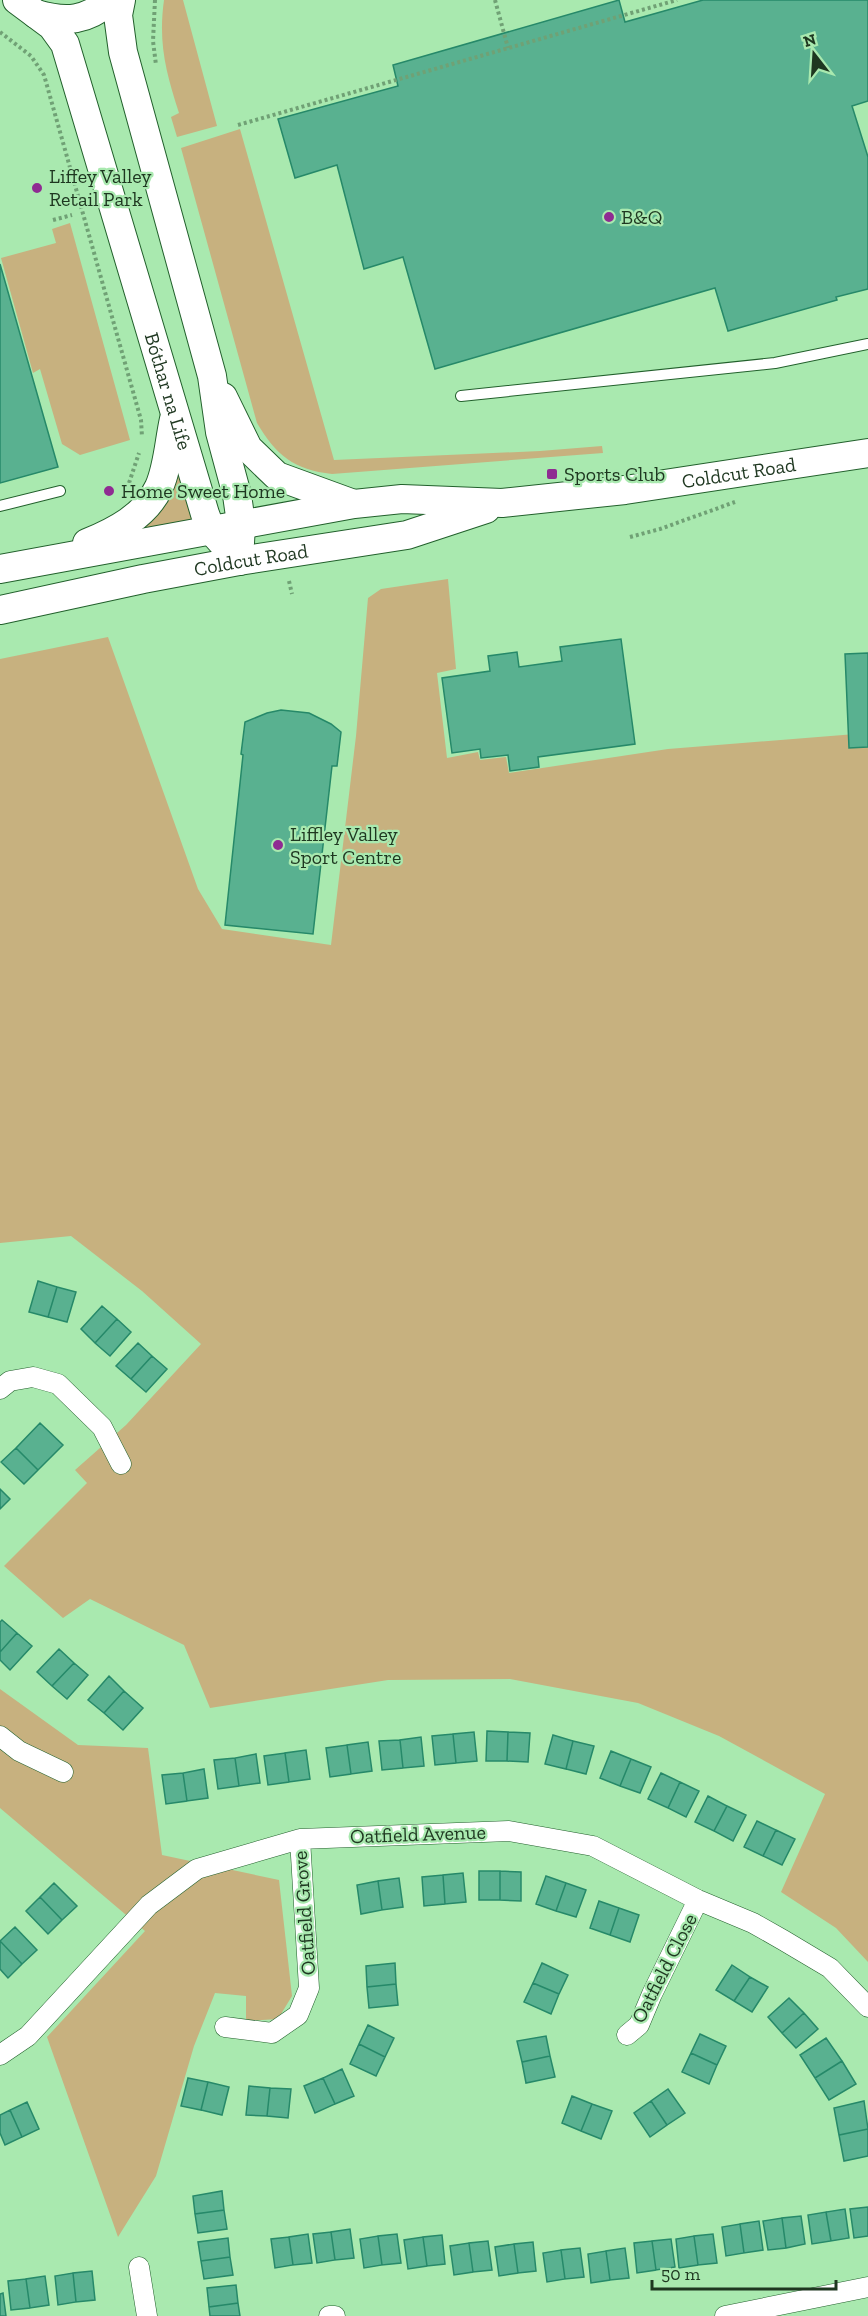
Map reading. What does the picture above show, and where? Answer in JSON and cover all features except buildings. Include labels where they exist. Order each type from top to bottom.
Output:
[{"type":"street","name":"Bóthar na Life","points":[[27,7],[57,20],[78,19],[98,11],[111,0]]},
{"type":"street","name":"Bóthar na Life","points":[[121,0],[118,15],[123,52],[212,376],[220,432],[237,495],[241,523],[239,561]]},
{"type":"street","name":"Bóthar na Life","points":[[27,7],[52,26],[65,44],[174,417],[205,514],[212,530],[239,561]]},
{"type":"street","points":[[212,376],[248,448],[274,473],[309,489],[354,504]]},
{"type":"street","points":[[55,557],[116,530],[144,508],[159,488],[174,417]]},
{"type":"street","name":"Coldcut Road","points":[[0,569],[55,557],[143,544],[241,523],[259,522],[354,504],[402,499],[502,503],[625,490],[868,453]]},
{"type":"street","name":"Coldcut Road","points":[[0,610],[239,561],[407,535],[502,503]]},
{"type":"street","points":[[0,1389],[10,1381],[33,1377],[58,1384],[102,1427],[121,1464]]},
{"type":"street","points":[[0,1736],[20,1751],[63,1772]]},
{"type":"street","name":"Oatfield Avenue","points":[[0,2055],[28,2036],[149,1905],[197,1869],[300,1839],[509,1831],[593,1846],[698,1899],[753,1923],[830,1968],[868,2007]]},
{"type":"street","name":"Oatfield Grove","points":[[225,2027],[272,2033],[298,2016],[309,1988],[300,1839]]},
{"type":"street","name":"Oatfield Close","points":[[627,2035],[639,2025],[698,1899]]},
{"type":"street","points":[[139,2267],[147,2316]]},
{"type":"street","points":[[725,2316],[868,2287]]},
{"type":"street","points":[[329,2316],[335,2316]]},
{"type":"lane","points":[[462,396],[775,363],[868,344]]},
{"type":"lane","points":[[0,506],[60,491]]},
{"type":"path","points":[[495,0],[508,48]]},
{"type":"path","points":[[238,125],[677,0]]},
{"type":"path","points":[[0,32],[31,56],[44,75],[141,420],[141,442]]},
{"type":"path","points":[[53,220],[72,215]]},
{"type":"path","points":[[125,493],[141,449]]},
{"type":"path","points":[[630,537],[660,529],[746,498]]},
{"type":"path","points":[[290,581],[292,594]]},
{"type":"shaded area","points":[[164,0],[183,0],[217,126],[177,137],[171,117],[179,113],[170,84],[163,44]]},
{"type":"shaded area","points":[[240,129],[334,460],[602,446],[603,453],[332,474],[297,465],[279,452],[257,423],[181,148]]},
{"type":"shaded area","points":[[70,223],[130,440],[80,455],[62,444],[40,369],[33,373],[1,258],[56,243],[52,229]]},
{"type":"shaded area","points":[[181,465],[194,524],[136,534]]},
{"type":"shaded area","points":[[448,579],[456,669],[437,673],[447,758],[478,752],[480,760],[506,757],[509,773],[668,749],[868,733],[868,1962],[836,1928],[781,1892],[825,1794],[719,1736],[638,1703],[510,1679],[388,1680],[210,1708],[184,1645],[90,1599],[63,1618],[4,1566],[87,1483],[75,1470],[126,1425],[201,1344],[142,1291],[71,1236],[0,1243],[0,659],[108,637],[198,889],[222,929],[331,945],[356,736],[368,598],[381,589]]},
{"type":"shaded area","points":[[0,1689],[78,1745],[148,1748],[162,1855],[279,1880],[292,1996],[278,2019],[246,2021],[246,1996],[215,1993],[194,2046],[156,2176],[118,2237],[47,2037],[145,1931],[0,1808]]},
{"type":"place","name":"Liffey Valley Retail Park","points":[[37,188]]},
{"type":"place","name":"B&Q","points":[[609,217]]},
{"type":"place","name":"Sports Club","points":[[552,474]]},
{"type":"place","name":"Home Sweet Home","points":[[109,491]]},
{"type":"place","name":"Liffley Valley Sport Centre","points":[[278,845]]}]
